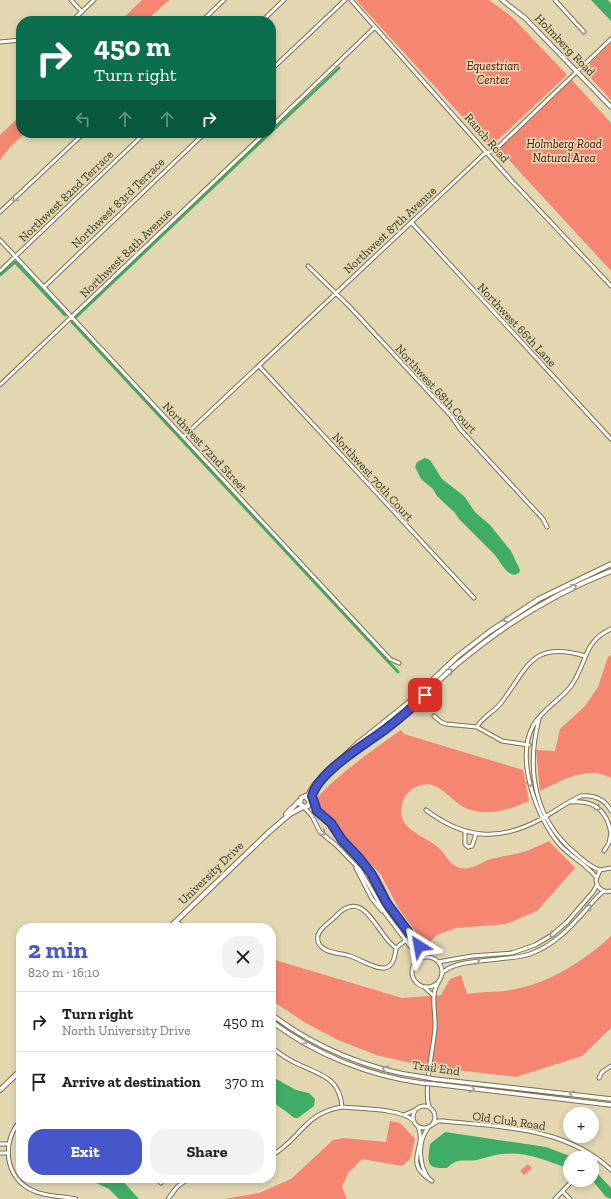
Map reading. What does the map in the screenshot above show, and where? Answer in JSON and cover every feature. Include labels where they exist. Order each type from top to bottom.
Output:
[{"type":"main road","points":[[310,803],[305,796],[318,782],[358,744],[408,703],[475,642],[539,599],[611,564]]},
{"type":"main road","points":[[339,763],[398,720],[480,646],[542,604],[566,591],[611,571]]},
{"type":"main road","points":[[539,599],[542,604]]},
{"type":"main road","points":[[310,803],[318,782]]},
{"type":"main road","name":"University Drive","points":[[176,921],[268,833],[301,798],[305,796]]},
{"type":"main road","points":[[312,796],[317,811]]},
{"type":"main road","points":[[299,801],[304,807]]},
{"type":"main road","name":"University Drive","points":[[268,833],[290,814],[310,803]]},
{"type":"main road","points":[[0,1090],[16,1075]]},
{"type":"street","points":[[71,0],[82,12]]},
{"type":"street","points":[[78,16],[94,0]]},
{"type":"street","points":[[207,16],[224,0]]},
{"type":"street","points":[[267,16],[284,0]]},
{"type":"street","points":[[276,65],[345,0]]},
{"type":"street","name":"Ranch Road","points":[[351,0],[488,153],[611,286]]},
{"type":"street","name":"Holmberg Road","points":[[502,0],[525,18],[611,107]]},
{"type":"street","points":[[555,0],[584,32]]},
{"type":"street","points":[[276,122],[375,27]]},
{"type":"street","name":"Northwest 87th Avenue","points":[[183,438],[410,222],[484,154],[495,150],[611,39]]},
{"type":"street","points":[[0,42],[16,40]]},
{"type":"street","points":[[0,212],[79,138]]},
{"type":"street","name":"Northwest 82nd Terrace","points":[[0,271],[140,138]]},
{"type":"street","name":"Northwest 83rd Terrace","points":[[44,287],[200,138]]},
{"type":"street","name":"Northwest 84th Avenue","points":[[0,385],[260,138]]},
{"type":"street","name":"Northwest 66th Lane","points":[[410,222],[611,439]]},
{"type":"street","name":"Northwest 72nd Street","points":[[0,240],[390,659],[399,663]]},
{"type":"street","name":"Northwest 68th Court","points":[[308,266],[336,293],[451,416],[460,429],[543,519],[547,527]]},
{"type":"street","name":"Northwest 70th Court","points":[[259,366],[474,598]]},
{"type":"street","points":[[596,877],[559,844],[542,818],[532,792],[528,776],[528,745],[531,731],[539,718],[574,682],[580,672],[585,656],[595,639],[611,629]]},
{"type":"street","points":[[477,727],[482,719],[501,703],[524,668],[532,660],[554,651],[563,650],[585,656]]},
{"type":"street","points":[[434,716],[446,724],[477,727],[502,741],[533,745]]},
{"type":"street","points":[[539,718],[533,745],[533,776],[540,804],[556,833],[571,850],[594,868],[600,870],[611,868]]},
{"type":"street","points":[[426,810],[444,823],[465,832],[476,834],[509,833],[546,816],[581,796],[595,797],[604,801],[611,812]]},
{"type":"street","points":[[570,802],[586,802],[598,807],[607,818],[611,833],[609,843],[604,851]]},
{"type":"street","points":[[310,803],[331,823],[342,840],[376,876],[394,911]]},
{"type":"street","points":[[304,807],[312,816],[320,832],[330,839],[368,881],[385,913]]},
{"type":"street","points":[[465,832],[465,844],[468,847],[472,846],[476,834]]},
{"type":"street","points":[[346,856],[352,851]]},
{"type":"street","points":[[360,859],[371,873],[384,898],[412,935],[426,957]]},
{"type":"street","points":[[354,865],[372,899],[385,913],[413,950],[416,962]]},
{"type":"street","points":[[438,962],[464,957],[512,953],[527,949],[543,941],[567,922],[593,892],[597,885],[596,877],[600,870]]},
{"type":"street","points":[[597,885],[604,891],[611,891]]},
{"type":"street","points":[[443,1121],[430,1108],[427,1099],[436,1017],[434,990],[442,974],[448,968],[465,962],[514,958],[538,950],[564,934],[604,891]]},
{"type":"street","points":[[378,901],[384,898]]},
{"type":"street","points":[[396,948],[387,942],[373,919],[357,906],[342,909],[319,931],[318,935],[318,943],[324,949],[354,957],[379,968],[388,968],[393,963],[396,948],[412,935]]},
{"type":"street","points":[[434,996],[418,985],[412,977],[412,970],[416,962],[426,957],[433,958],[438,962],[442,974]]},
{"type":"street","points":[[464,957],[465,962]]},
{"type":"street","points":[[424,988],[438,983]]},
{"type":"street","name":"Trail End","points":[[276,1017],[311,1039],[353,1059],[394,1072],[434,1079],[611,1099]]},
{"type":"street","name":"Trail End","points":[[276,1024],[319,1050],[351,1064],[380,1074],[422,1083],[611,1105]]},
{"type":"street","points":[[276,1050],[292,1061],[317,1071],[328,1078],[339,1093],[342,1107]]},
{"type":"street","points":[[599,1078],[602,1072],[611,1066]]},
{"type":"street","points":[[404,1115],[416,1110],[427,1099]]},
{"type":"street","points":[[276,1153],[286,1146],[314,1116],[327,1110],[342,1107],[404,1115],[414,1121],[418,1127],[420,1132],[417,1160],[418,1168],[421,1174],[432,1182],[424,1172],[421,1164],[423,1136],[432,1125],[435,1119],[435,1114]]},
{"type":"street","points":[[420,1107],[430,1108]]},
{"type":"street","points":[[414,1121],[413,1114],[416,1110]]},
{"type":"street","name":"Old Club Road","points":[[432,1125],[438,1121],[443,1121],[536,1132],[569,1142],[586,1151]]},
{"type":"street","points":[[16,1126],[12,1131],[8,1144],[11,1169],[16,1176]]},
{"type":"street","points":[[418,1127],[428,1128]]},
{"type":"street","points":[[0,1144],[8,1144]]},
{"type":"street","points":[[0,1153],[8,1153]]},
{"type":"street","name":"Old Club Road","points":[[599,1160],[611,1170]]},
{"type":"street","points":[[22,1183],[32,1191],[49,1197],[76,1199]]},
{"type":"street","points":[[168,1199],[177,1187],[182,1183]]},
{"type":"street","points":[[555,1199],[567,1187]]},
{"type":"street","points":[[563,1192],[570,1199]]},
{"type":"green space","points":[[142,0],[169,0],[151,16],[125,16]]},
{"type":"green space","name":"Equestrian Center","points":[[356,0],[489,0],[512,17],[567,75],[490,147]]},
{"type":"green space","points":[[611,43],[611,100],[586,73],[586,67],[590,69],[590,63]]},
{"type":"green space","name":"Holmberg Road Natural Area","points":[[571,79],[611,123],[611,271],[498,148]]},
{"type":"green space","points":[[16,120],[16,138],[20,138],[0,160],[0,135]]},
{"type":"green space","points":[[611,655],[611,778],[602,774],[584,774],[566,779],[540,791],[536,750],[555,751],[560,729],[585,706],[598,687],[608,657]]},
{"type":"green space","points":[[401,730],[404,734],[523,770],[529,801],[515,807],[494,812],[479,812],[471,810],[457,803],[438,788],[424,784],[416,787],[405,796],[401,813],[407,826],[418,835],[438,847],[453,865],[460,868],[478,865],[498,857],[518,854],[549,841],[575,868],[537,911],[506,924],[456,928],[437,935],[426,946],[399,909],[381,875],[313,802],[333,782],[366,755]]},
{"type":"green space","points":[[611,936],[611,1028],[582,1056],[516,1077],[423,1066],[376,1055],[336,1039],[304,1022],[276,1003],[276,960],[402,998],[441,995],[450,979],[461,975],[467,994],[498,992],[529,986],[567,969],[601,945]]},
{"type":"green space","points":[[390,1121],[400,1123],[415,1139],[410,1159],[402,1166],[362,1159],[348,1173],[342,1187],[347,1199],[224,1199],[259,1193],[291,1179],[333,1140],[343,1138],[386,1142]]},
{"type":"green space","points":[[528,1164],[532,1168],[524,1175],[520,1171]]},
{"type":"shaded area","points":[[591,0],[608,0],[611,4],[611,21]]},
{"type":"shaded area","points":[[425,458],[430,460],[442,479],[464,496],[475,512],[490,525],[511,551],[520,570],[519,573],[514,575],[509,573],[495,555],[437,496],[433,489],[421,479],[415,467],[417,462]]},
{"type":"shaded area","points":[[276,1079],[296,1090],[309,1093],[315,1099],[314,1106],[298,1118],[294,1118],[277,1105]]},
{"type":"shaded area","points":[[445,1132],[546,1147],[563,1153],[563,1166],[535,1157],[510,1153],[498,1154],[477,1160],[458,1161],[454,1162],[447,1168],[434,1167],[429,1163],[428,1159],[430,1144]]},
{"type":"shaded area","points":[[599,1175],[611,1188],[611,1199],[606,1197],[598,1187],[599,1187]]},
{"type":"shaded area","points":[[96,1183],[125,1183],[139,1199],[119,1199],[109,1189]]},
{"type":"waterway","points":[[276,127],[339,68]]},
{"type":"waterway","points":[[75,318],[265,138]]},
{"type":"waterway","points":[[0,275],[15,262],[65,315]]},
{"type":"waterway","points":[[72,322],[398,672]]},
{"type":"route","points":[[419,946],[386,902],[371,873],[342,840],[331,823],[317,811],[312,796],[318,782],[339,763],[398,720],[425,695]]}]
